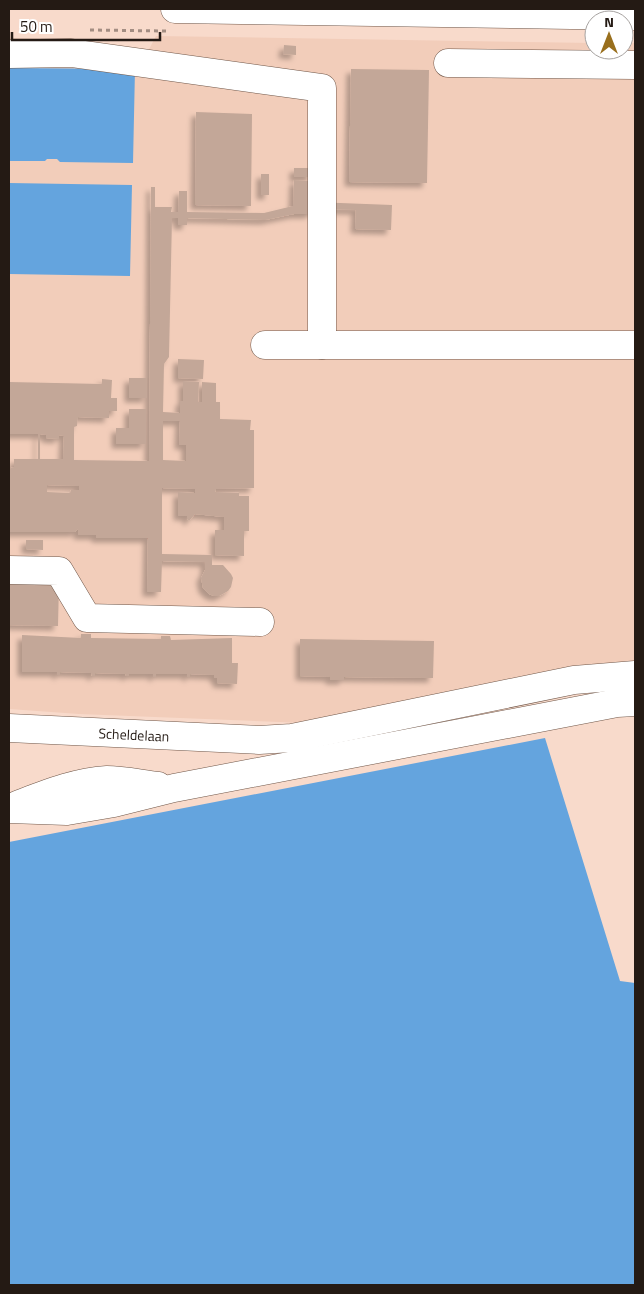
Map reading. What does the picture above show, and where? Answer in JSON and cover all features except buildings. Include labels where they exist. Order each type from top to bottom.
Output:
[{"type":"main road","points":[[175,9],[635,16]]},
{"type":"main road","points":[[9,54],[71,53],[322,88],[322,346]]},
{"type":"main road","points":[[448,63],[635,65]]},
{"type":"main road","points":[[265,345],[635,345]]},
{"type":"main road","points":[[9,570],[59,571],[87,618],[260,622]]},
{"type":"main road","name":"Scheldelaan","points":[[10,736],[259,740],[292,738],[574,680],[635,675]]},
{"type":"main road","points":[[9,809],[62,788],[108,780],[174,788],[618,703],[635,702]]},
{"type":"shaded area","points":[[156,36],[584,43],[584,60],[634,60],[635,43],[635,663],[305,723],[79,714],[9,709],[9,38],[45,39],[144,59]]},
{"type":"water","points":[[9,68],[135,69],[133,163],[60,162],[57,159],[9,161]]},
{"type":"water","points":[[9,183],[132,185],[130,276],[9,274]]},
{"type":"water","points":[[545,738],[620,981],[635,983],[635,1285],[9,1285],[9,842]]}]
